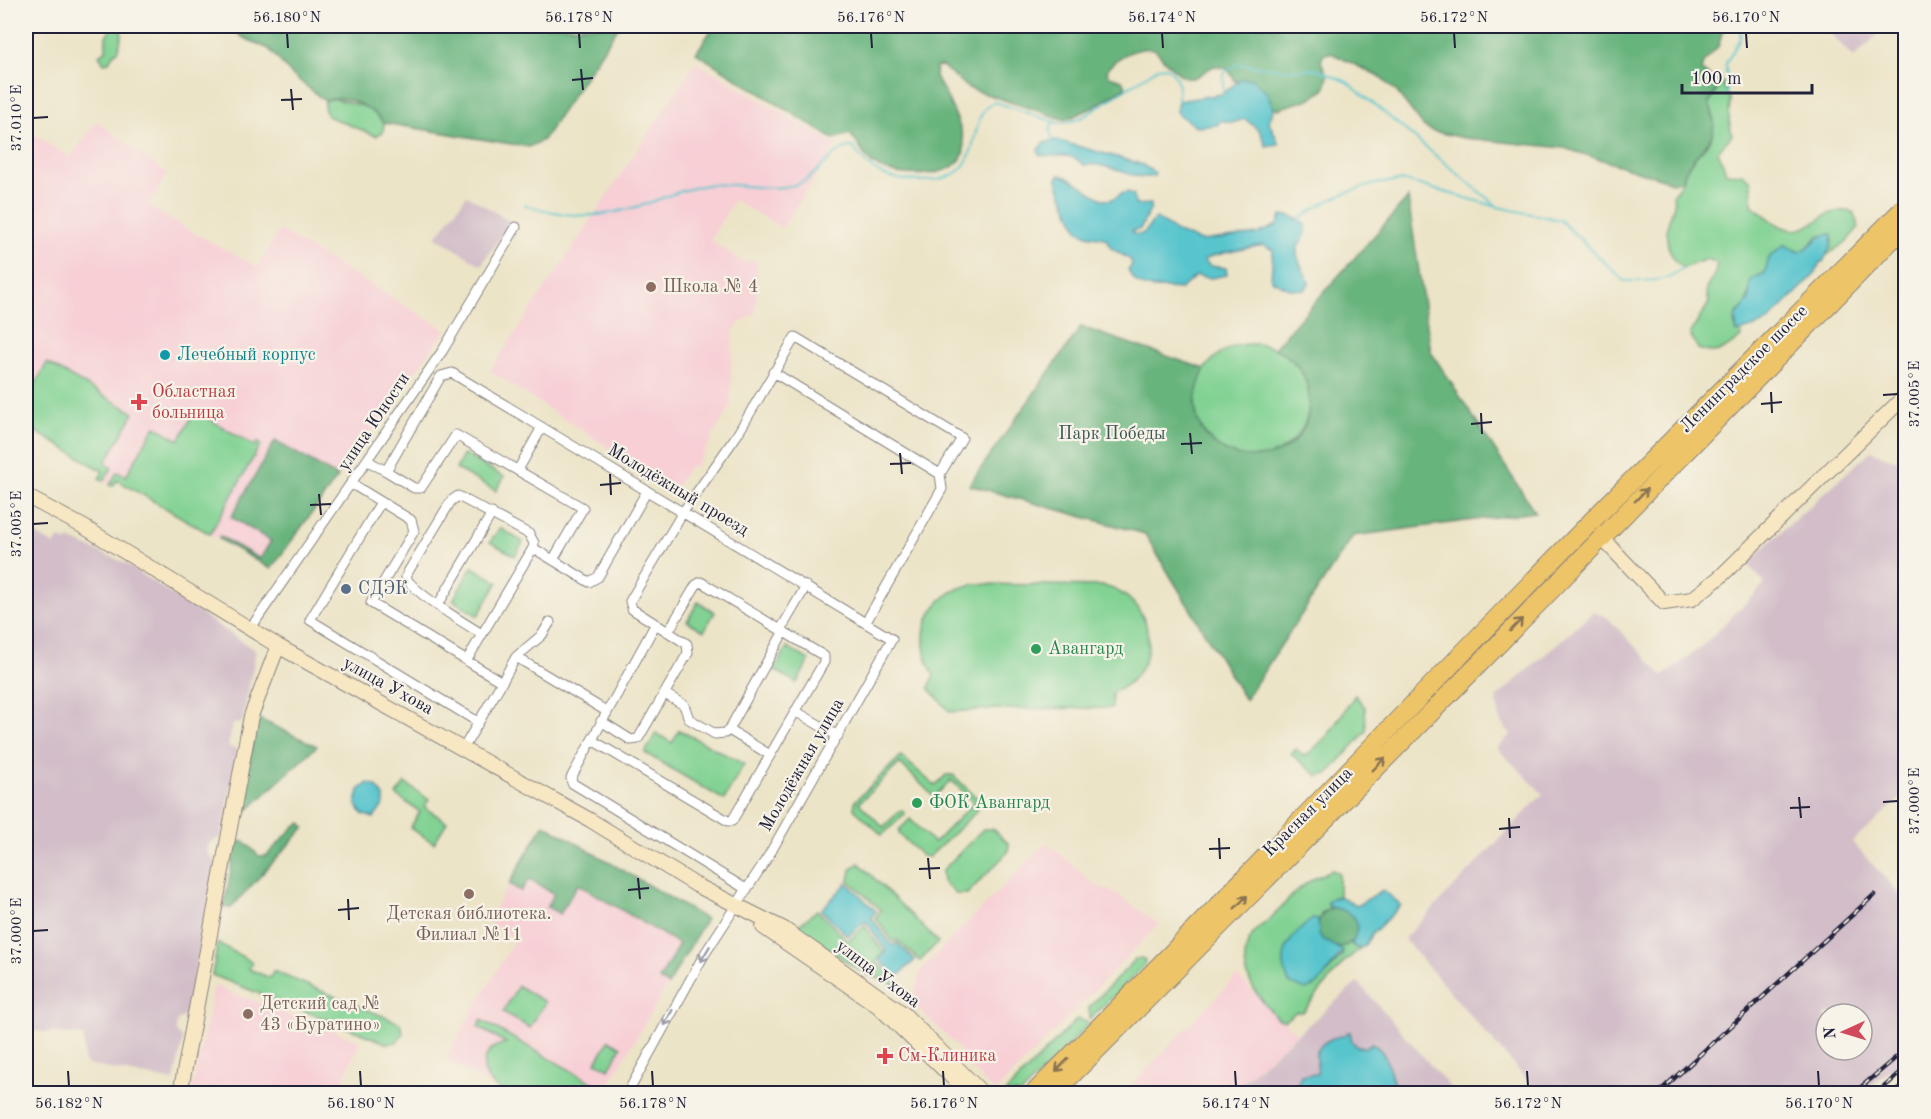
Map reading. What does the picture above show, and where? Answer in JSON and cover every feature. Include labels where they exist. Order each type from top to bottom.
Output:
[{"type":"highway","name":"Ленинградское шоссе","points":[[1582,530],[1905,206]]},
{"type":"highway","name":"Ленинградское шоссе","points":[[1601,537],[1905,225]]},
{"type":"highway","name":"Красная улица","points":[[1033,1094],[1192,934],[1255,866],[1582,530]]},
{"type":"highway","name":"Красная улица","points":[[1053,1094],[1601,537]]},
{"type":"street","name":"улица Юности","points":[[250,629],[352,484],[478,295],[516,227]]},
{"type":"street","points":[[601,721],[636,741],[689,650],[687,644],[632,609],[630,601],[683,512],[737,435],[795,337],[962,438],[940,474],[942,489],[867,622]]},
{"type":"street","name":"Молодёжный проезд","points":[[386,471],[441,376],[452,372],[892,639]]},
{"type":"street","points":[[773,372],[940,474]]},
{"type":"street","points":[[1601,537],[1664,603],[1692,599],[1720,577],[1905,395]]},
{"type":"street","points":[[518,470],[542,427]]},
{"type":"street","points":[[368,460],[414,488],[422,488],[456,435],[583,508],[553,560]]},
{"type":"street","points":[[352,484],[411,520],[414,525],[414,531],[371,603],[502,682]]},
{"type":"street","points":[[533,548],[583,580],[593,581],[598,578],[647,491]]},
{"type":"street","name":"улица Ухова","points":[[26,496],[84,527],[278,646],[463,749],[735,906],[784,929],[904,1014],[983,1094]]},
{"type":"street","points":[[467,660],[533,548],[534,543],[530,534],[464,496],[454,498],[406,577],[411,586],[482,634]]},
{"type":"street","points":[[381,502],[310,620],[478,722]]},
{"type":"street","points":[[438,605],[492,513]]},
{"type":"street","points":[[592,740],[730,822],[825,659],[823,654],[701,582],[696,585],[668,632]]},
{"type":"street","points":[[665,694],[684,705],[690,719],[715,734],[729,730],[806,586]]},
{"type":"street","points":[[463,749],[516,657],[542,635],[550,622]]},
{"type":"street","points":[[655,625],[571,778],[573,785],[746,889]]},
{"type":"street","name":"Молодёжная улица","points":[[627,1094],[735,906],[838,736],[892,639]]},
{"type":"street","points":[[180,1094],[251,716],[278,646]]},
{"type":"street","points":[[516,657],[606,711]]},
{"type":"street","points":[[795,711],[838,736]]},
{"type":"street","points":[[729,730],[770,754]]},
{"type":"street","name":"улица Ухова","points":[[735,906],[878,1006],[969,1094]]},
{"type":"shaded area","points":[[1823,26],[1886,26],[1854,58]]},
{"type":"shaded area","name":"Школа № 4","points":[[696,62],[836,145],[782,228],[734,200],[710,240],[741,261],[757,261],[756,313],[738,324],[733,333],[730,407],[695,467],[690,465],[674,490],[490,371]]},
{"type":"shaded area","points":[[97,121],[167,174],[148,205],[183,227],[258,267],[279,230],[446,330],[271,569],[117,480],[113,486],[99,479],[103,471],[26,426],[26,130],[70,157]]},
{"type":"shaded area","points":[[467,195],[511,222],[481,265],[436,237]]},
{"type":"shaded area","points":[[1871,451],[1905,464],[1906,794],[1852,842],[1901,895],[1905,891],[1905,1056],[1864,1093],[1544,1093],[1532,1086],[1404,939],[1543,794],[1497,748],[1511,734],[1501,723],[1496,698],[1593,612],[1607,617],[1663,676],[1701,647],[1765,584],[1747,563]]},
{"type":"shaded area","points":[[26,528],[54,545],[59,538],[67,542],[69,539],[125,563],[256,651],[242,723],[233,724],[228,746],[238,750],[221,837],[209,843],[207,852],[216,864],[187,1014],[177,1021],[176,1031],[183,1039],[174,1081],[88,1065],[84,1062],[84,1036],[26,1030]]},
{"type":"shaded area","points":[[544,824],[706,919],[604,1093],[504,1093],[445,1059],[515,939],[487,922]]},
{"type":"shaded area","points":[[1047,842],[1091,882],[1118,895],[1159,924],[995,1092],[962,1059],[965,1056],[952,1041],[912,1003],[921,970]]},
{"type":"shaded area","points":[[1237,976],[1297,1034],[1228,1093],[1123,1094]]},
{"type":"shaded area","points":[[1358,982],[1455,1093],[1228,1094]]},
{"type":"shaded area","name":"Детский сад № 43 «Буратино»","points":[[214,986],[360,1041],[338,1093],[191,1093]]},
{"type":"green space","points":[[113,26],[119,26],[122,34],[118,51],[113,54],[109,62],[104,63],[99,55],[106,51],[106,36]]},
{"type":"green space","points":[[231,26],[619,26],[543,140],[529,147],[384,123],[365,107],[349,100],[325,101],[291,74],[269,49],[242,37]]},
{"type":"green space","points":[[714,26],[1724,26],[1718,47],[1703,63],[1701,71],[1720,82],[1709,104],[1713,118],[1710,138],[1692,161],[1683,181],[1672,182],[1564,148],[1464,138],[1432,131],[1423,126],[1397,92],[1378,76],[1331,53],[1324,54],[1321,61],[1328,77],[1324,90],[1309,99],[1278,109],[1274,108],[1266,92],[1252,79],[1235,81],[1228,69],[1214,66],[1197,76],[1188,78],[1172,68],[1155,49],[1149,48],[1130,52],[1109,67],[1107,72],[1109,76],[1122,80],[1126,87],[1092,108],[1065,120],[968,88],[942,66],[936,67],[935,76],[949,101],[961,132],[964,149],[961,159],[952,167],[941,171],[912,175],[898,173],[885,170],[872,163],[850,134],[833,139],[696,53]]},
{"type":"green space","points":[[1717,79],[1721,80],[1730,99],[1729,121],[1732,135],[1718,151],[1726,173],[1742,174],[1751,181],[1752,205],[1779,225],[1790,229],[1799,229],[1832,213],[1842,211],[1853,212],[1859,227],[1846,242],[1827,255],[1833,239],[1819,235],[1804,251],[1799,252],[1784,245],[1769,258],[1765,273],[1750,289],[1746,305],[1737,313],[1734,322],[1737,333],[1741,331],[1742,336],[1722,350],[1711,352],[1698,349],[1690,334],[1709,303],[1706,289],[1715,273],[1717,263],[1707,259],[1683,268],[1674,260],[1668,246],[1666,230],[1674,205],[1673,194],[1683,181],[1687,167],[1711,140],[1714,117],[1709,104],[1718,88]]},
{"type":"green space","points":[[331,98],[370,108],[384,123],[383,132],[376,136],[327,116],[325,101]]},
{"type":"green space","name":"Парк Победы","points":[[1408,198],[1431,352],[1535,512],[1353,536],[1245,700],[1145,534],[969,485],[1081,327],[1205,369],[1196,402],[1201,428],[1217,446],[1240,455],[1265,456],[1288,447],[1304,427],[1309,397],[1308,389],[1298,367],[1274,348]]},
{"type":"green space","points":[[1252,344],[1274,348],[1284,353],[1300,369],[1305,379],[1309,401],[1305,423],[1300,433],[1284,449],[1274,454],[1252,458],[1230,454],[1220,449],[1204,433],[1199,423],[1195,401],[1199,379],[1204,369],[1220,353],[1230,348]]},
{"type":"green space","points":[[47,363],[134,413],[105,463],[112,468],[104,481],[99,479],[103,471],[26,426],[26,401]]},
{"type":"green space","points":[[195,411],[255,446],[258,442],[261,444],[210,534],[117,480],[113,486],[110,485],[117,472],[126,476],[155,426],[179,440]]},
{"type":"green space","points":[[275,441],[338,477],[271,569],[219,539],[220,536],[260,559],[271,541],[231,517]]},
{"type":"green space","points":[[464,454],[504,477],[496,491],[456,469]]},
{"type":"green space","points":[[500,528],[523,542],[515,556],[490,542]]},
{"type":"green space","points":[[472,567],[498,582],[478,616],[453,600]]},
{"type":"green space","name":"Авангард","points":[[975,584],[1104,586],[1122,594],[1136,606],[1144,620],[1148,637],[1147,654],[1140,669],[1129,683],[1112,693],[1112,708],[998,709],[950,712],[929,688],[934,675],[927,660],[924,645],[925,631],[936,606],[946,596],[959,588]]},
{"type":"green space","points":[[698,602],[715,612],[704,631],[687,621]]},
{"type":"green space","points":[[787,647],[809,660],[797,683],[774,670]]},
{"type":"green space","points":[[1355,695],[1365,707],[1366,731],[1328,774],[1318,776],[1291,754],[1296,749],[1305,757],[1328,735]]},
{"type":"green space","points":[[257,718],[317,746],[238,819]]},
{"type":"green space","points":[[679,730],[744,764],[724,800],[645,753],[656,733],[672,743]]},
{"type":"green space","points":[[901,756],[935,786],[946,775],[953,775],[979,800],[977,811],[929,857],[922,856],[899,834],[899,830],[910,819],[934,843],[974,803],[951,780],[934,797],[900,763],[859,803],[883,827],[901,810],[905,814],[882,835],[854,809],[855,801]]},
{"type":"green space","points":[[405,783],[429,800],[424,807],[447,822],[434,843],[410,828],[420,812],[396,795]]},
{"type":"green space","points":[[301,823],[305,827],[231,908],[224,907],[236,841],[245,842],[259,856],[266,856],[295,826]]},
{"type":"green space","points":[[544,824],[706,919],[668,985],[659,980],[679,944],[578,884],[560,914],[547,907],[554,894],[529,879],[521,891],[509,884]]},
{"type":"green space","points":[[983,829],[993,829],[1009,844],[1008,852],[967,894],[956,894],[943,882],[942,871]]},
{"type":"green space","points":[[859,863],[938,942],[920,961],[897,940],[893,942],[875,917],[881,910],[849,881],[851,870]]},
{"type":"green space","points":[[1332,870],[1339,873],[1339,896],[1332,898],[1328,906],[1331,907],[1321,913],[1320,924],[1318,919],[1308,925],[1288,945],[1284,962],[1289,983],[1313,988],[1342,956],[1343,951],[1339,947],[1352,943],[1352,946],[1360,949],[1344,962],[1303,1012],[1296,1012],[1285,1020],[1278,1019],[1262,1001],[1249,980],[1245,958],[1247,946],[1259,927],[1298,890]]},
{"type":"green space","points":[[1338,907],[1352,913],[1358,927],[1352,941],[1338,947],[1324,941],[1318,927],[1324,913]]},
{"type":"green space","points":[[817,910],[848,941],[865,926],[884,953],[876,962],[897,981],[895,987],[883,976],[880,979],[862,972],[799,929],[799,925]]},
{"type":"green space","points":[[218,943],[252,962],[249,969],[270,978],[273,971],[400,1023],[403,1033],[397,1042],[386,1043],[212,975]]},
{"type":"green space","points":[[1136,959],[1145,960],[1144,966],[1090,1019],[1089,1007]]},
{"type":"green space","points":[[518,986],[545,1002],[530,1028],[503,1012]]},
{"type":"green space","points":[[1077,1019],[1088,1022],[1088,1025],[1022,1093],[1004,1094]]},
{"type":"green space","points":[[481,1020],[604,1089],[601,1093],[592,1091],[592,1093],[537,1096],[509,1094],[499,1090],[488,1079],[484,1064],[492,1049],[506,1043],[478,1027]]},
{"type":"green space","points":[[609,1040],[621,1047],[609,1069],[596,1062]]},
{"type":"water","points":[[1241,79],[1252,79],[1266,92],[1274,108],[1269,122],[1279,144],[1266,146],[1260,131],[1245,119],[1232,123],[1221,120],[1217,125],[1196,127],[1176,112],[1178,101],[1222,94]]},
{"type":"water","points":[[1056,140],[1141,164],[1155,173],[1154,176],[1138,176],[1102,166],[1084,165],[1068,156],[1040,155],[1038,150],[1043,143]]},
{"type":"water","points":[[1060,175],[1073,180],[1102,199],[1110,200],[1128,192],[1134,195],[1135,205],[1151,204],[1140,229],[1132,231],[1133,234],[1142,234],[1156,218],[1177,232],[1201,241],[1258,234],[1277,225],[1281,216],[1295,218],[1303,223],[1306,231],[1298,245],[1297,256],[1309,283],[1305,290],[1290,289],[1271,280],[1273,250],[1263,245],[1222,253],[1204,260],[1210,266],[1226,268],[1227,275],[1211,278],[1196,276],[1181,289],[1144,286],[1133,278],[1128,270],[1132,265],[1131,260],[1111,248],[1106,239],[1085,234],[1079,230],[1059,187],[1057,178]]},
{"type":"water","points":[[1832,234],[1831,246],[1815,274],[1766,323],[1737,333],[1735,317],[1749,300],[1750,280],[1765,273],[1769,258],[1784,245],[1799,252],[1817,239]]},
{"type":"water","points":[[368,783],[376,786],[384,796],[384,804],[374,818],[362,814],[356,804],[359,790]]},
{"type":"water","points":[[847,883],[876,911],[871,917],[892,946],[897,943],[915,960],[897,977],[879,960],[886,951],[866,921],[848,936],[821,910]]},
{"type":"water","points":[[1383,890],[1401,905],[1371,935],[1364,947],[1356,948],[1352,943],[1356,934],[1356,920],[1342,910],[1328,906],[1328,901],[1341,897],[1358,905]]},
{"type":"water","points":[[1313,918],[1318,919],[1319,934],[1323,940],[1343,951],[1319,983],[1306,990],[1289,983],[1284,962],[1291,939]]},
{"type":"water","points":[[1348,1032],[1357,1047],[1367,1047],[1371,1043],[1378,1047],[1386,1059],[1399,1093],[1294,1093],[1301,1075],[1317,1074],[1316,1054],[1321,1046],[1336,1037],[1345,1036]]},
{"type":"waterway","points":[[1727,96],[1726,63],[1740,38],[1741,26]]},
{"type":"waterway","points":[[1223,91],[1224,73],[1237,64],[1290,70],[1317,69],[1347,82],[1498,207],[1560,220],[1624,281],[1662,279],[1683,268]]},
{"type":"waterway","points":[[1053,140],[1050,132],[1052,123],[1066,123],[1083,117],[1158,68],[1166,67],[1174,74],[1178,86],[1178,101]]},
{"type":"waterway","points":[[525,205],[557,213],[599,215],[629,209],[699,186],[718,184],[787,187],[805,180],[840,151],[853,147],[869,166],[889,177],[906,180],[935,180],[954,174],[965,163],[972,150],[984,110],[995,102],[1055,122]]},
{"type":"waterway","points":[[1300,220],[1322,204],[1335,198],[1364,187],[1393,181],[1405,181],[1495,206]]},
{"type":"railway","points":[[1657,1094],[1874,895]]},
{"type":"railway","points":[[1853,1094],[1906,1049]]},
{"type":"railway","points":[[1876,1094],[1906,1068]]},
{"type":"railway","points":[[1891,1094],[1906,1086]]},
{"type":"place","name":"Школа № 4","points":[[651,287]]},
{"type":"place","name":"Лечебный корпус","points":[[165,355]]},
{"type":"place","name":"Областная больница","points":[[139,402]]},
{"type":"place","name":"СДЭК","points":[[346,589]]},
{"type":"place","name":"Авангард","points":[[1036,649]]},
{"type":"place","name":"ФОК Авангард","points":[[917,803]]},
{"type":"place","name":"Детская библиотека. Филиал №11","points":[[469,894]]},
{"type":"place","name":"Детский сад № 43 «Буратино»","points":[[248,1014]]},
{"type":"place","name":"См-Клиника","points":[[885,1056]]}]
